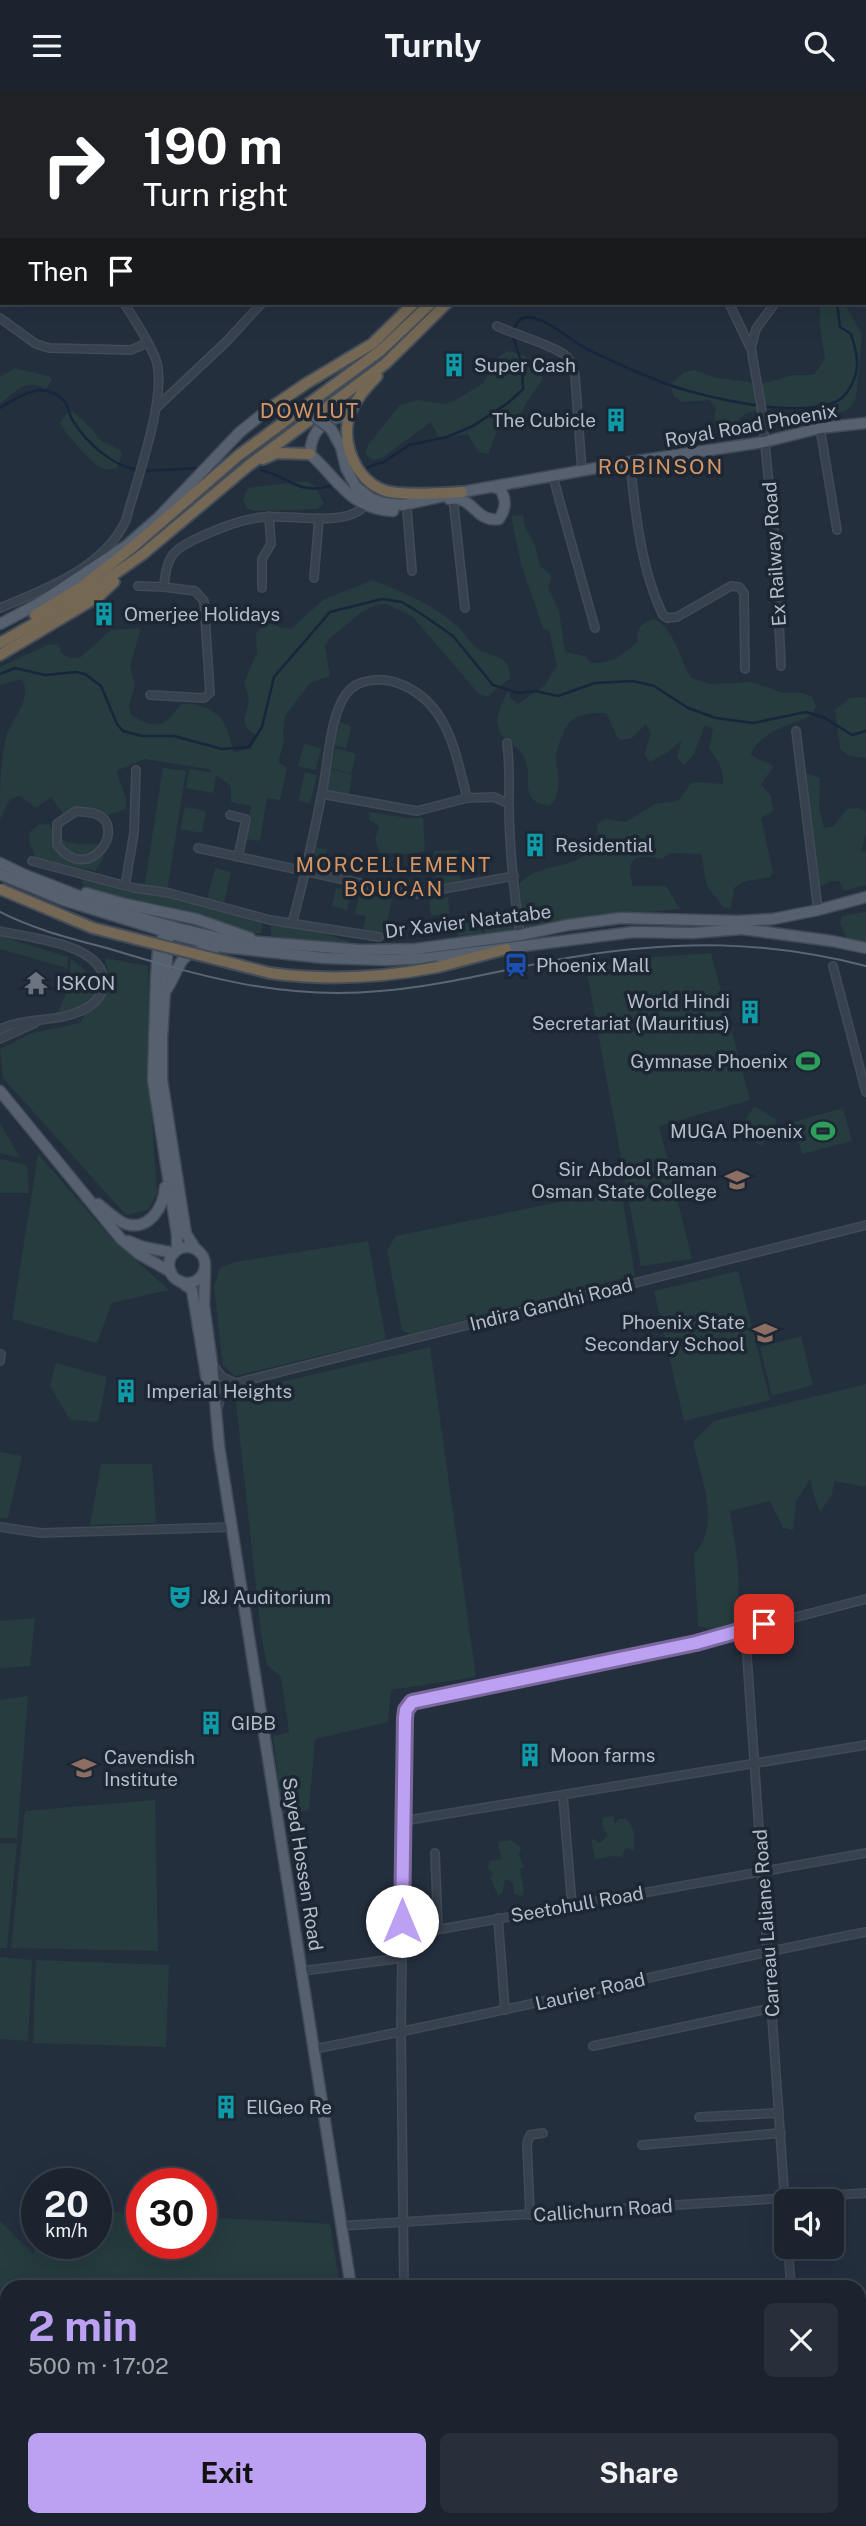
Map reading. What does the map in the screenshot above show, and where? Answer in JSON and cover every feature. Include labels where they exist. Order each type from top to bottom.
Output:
[{"type":"highway","points":[[270,408],[372,344],[412,305]]},
{"type":"highway","points":[[0,635],[85,590],[239,455],[380,351],[429,305]]},
{"type":"highway","points":[[445,305],[359,396],[349,416],[347,434],[352,459],[365,478],[387,492],[457,495]]},
{"type":"highway","points":[[0,655],[99,596],[248,465],[385,364],[410,341]]},
{"type":"highway","points":[[248,465],[277,453],[310,454]]},
{"type":"highway","points":[[135,545],[158,518]]},
{"type":"highway","points":[[0,643],[168,534]]},
{"type":"highway","points":[[0,889],[93,928],[270,974],[357,979],[438,967],[506,949]]},
{"type":"main road","points":[[0,624],[38,604],[127,545],[158,518],[240,432],[270,408],[290,407],[317,416],[331,429],[341,447],[346,468],[356,487],[372,499],[403,505],[457,495],[472,504],[481,517],[495,520],[503,514],[504,498],[500,489],[493,487]]},
{"type":"main road","points":[[349,416],[333,418],[319,426],[311,440],[310,454],[355,499],[365,506],[377,509],[407,510],[457,495]]},
{"type":"main road","name":"Royal Road Phoenix","points":[[457,495],[630,462],[764,442],[820,428],[866,423]]},
{"type":"main road","points":[[504,498],[519,483]]},
{"type":"main road","name":"Dr Xavier Natatabe","points":[[0,863],[123,913],[224,939],[381,950],[415,949],[520,935],[621,918],[752,920],[818,910],[866,897]]},
{"type":"main road","points":[[0,874],[30,888],[167,933],[223,947],[324,958],[386,960],[506,949],[633,932],[693,933],[742,929],[866,948]]},
{"type":"main road","points":[[25,875],[125,904],[196,919],[260,942]]},
{"type":"main road","points":[[125,921],[147,938],[156,977]]},
{"type":"main road","points":[[0,1091],[121,1238],[139,1254],[171,1272],[180,1281],[192,1282],[202,1275],[205,1270],[203,1256],[186,1234],[162,1080],[162,1038],[169,946],[167,933],[157,923]]},
{"type":"main road","points":[[171,1272],[169,1266],[175,1252],[177,1235],[153,1080],[156,977],[158,950],[167,933],[181,929]]},
{"type":"main road","points":[[166,991],[181,959],[198,951],[223,947]]},
{"type":"main road","points":[[0,1102],[23,1121]]},
{"type":"main road","points":[[84,1193],[125,1224],[137,1224],[151,1219],[162,1207],[165,1190],[163,1154]]},
{"type":"main road","points":[[121,1238],[143,1247],[175,1252],[186,1247],[195,1248]]},
{"type":"main road","name":"Sayed Hossen Road","points":[[205,1270],[204,1305],[219,1440]]},
{"type":"main road","name":"Sayed Hossen Road","points":[[180,1281],[192,1290],[219,1440],[350,2280]]},
{"type":"street","points":[[0,608],[84,567],[110,545],[126,520],[160,381],[156,359],[125,305]]},
{"type":"street","points":[[155,408],[226,342],[259,305]]},
{"type":"street","name":"Ex Railway Road","points":[[730,305],[751,348],[761,405],[776,553],[781,666]]},
{"type":"street","points":[[751,348],[756,329],[774,305]]},
{"type":"street","points":[[0,318],[36,344],[48,348],[131,350],[147,343]]},
{"type":"street","points":[[497,326],[552,349],[571,362],[575,375],[582,472]]},
{"type":"street","points":[[820,428],[837,530]]},
{"type":"street","points":[[630,462],[636,514],[646,561],[663,615],[667,618],[677,617],[731,586],[739,587],[744,593],[745,669]]},
{"type":"street","points":[[553,477],[595,628]]},
{"type":"street","points":[[457,495],[465,608]]},
{"type":"street","points":[[164,587],[169,556],[184,544],[231,524],[268,516],[341,516],[365,506]]},
{"type":"street","points":[[407,510],[412,571]]},
{"type":"street","points":[[262,588],[262,559],[271,544],[268,516]]},
{"type":"street","points":[[314,578],[319,518]]},
{"type":"street","points":[[138,586],[195,591],[204,601],[210,693],[205,698],[150,695]]},
{"type":"street","points":[[292,923],[306,873],[335,722],[346,694],[355,686],[378,680],[397,683],[411,689],[432,706],[446,726],[454,747],[467,799]]},
{"type":"street","points":[[796,731],[818,910]]},
{"type":"street","points":[[507,743],[511,778],[509,804],[520,935]]},
{"type":"street","points":[[125,886],[134,833],[136,771]]},
{"type":"street","points":[[322,794],[417,811],[467,799],[494,797],[509,804]]},
{"type":"street","points":[[76,811],[94,813],[105,823],[109,834],[107,843],[94,856],[78,859],[62,851],[57,845],[57,824],[76,811]]},
{"type":"street","points":[[230,815],[246,820],[238,857]]},
{"type":"street","points":[[198,848],[390,892],[416,894],[514,876]]},
{"type":"street","points":[[77,873],[78,859]]},
{"type":"street","points":[[32,862],[125,886],[169,893],[292,923],[379,937]]},
{"type":"street","points":[[0,931],[82,950],[98,963],[103,981],[103,990],[97,1000],[81,1011],[12,1024],[0,1029]]},
{"type":"street","points":[[833,966],[866,1092]]},
{"type":"street","points":[[0,1039],[39,1021]]},
{"type":"street","name":"Indira Gandhi Road","points":[[236,1383],[866,1225]]},
{"type":"street","points":[[212,1364],[222,1377],[236,1383],[221,1395],[217,1417]]},
{"type":"street","points":[[0,1527],[41,1533],[233,1527]]},
{"type":"street","points":[[404,2280],[401,2032],[406,1710],[412,1702],[696,1643],[745,1628],[866,1599]]},
{"type":"street","name":"Carreau Laliane Road","points":[[745,1628],[784,2189]]},
{"type":"street","points":[[403,1821],[866,1745]]},
{"type":"street","points":[[563,1796],[572,1906]]},
{"type":"street","points":[[435,1853],[438,1929]]},
{"type":"street","name":"Seetohull Road","points":[[302,1971],[395,1959],[408,1935],[866,1853]]},
{"type":"street","points":[[498,1918],[505,2010]]},
{"type":"street","name":"Laurier Road","points":[[314,2049],[866,1932]]},
{"type":"street","points":[[593,2046],[772,2008]]},
{"type":"street","points":[[699,2117],[779,2113]]},
{"type":"street","points":[[530,2215],[528,2139],[532,2134],[543,2133]]},
{"type":"street","points":[[642,2145],[781,2133]]},
{"type":"street","name":"Callichurn Road","points":[[844,2195],[866,2193]]},
{"type":"street","name":"Callichurn Road","points":[[341,2225],[774,2200]]},
{"type":"street","points":[[789,2259],[790,2280]]},
{"type":"green space","points":[[820,305],[845,305],[862,334],[856,397],[843,412],[765,408],[745,414],[730,428],[720,426],[714,418],[716,408],[710,400],[682,402],[674,396],[670,384],[685,372],[695,370],[713,377],[762,384],[793,375],[814,375],[825,359]]},
{"type":"green space","points":[[508,351],[530,359],[543,379],[526,403],[517,423],[499,427],[488,454],[478,452],[468,434],[439,439],[431,422],[382,458],[373,460],[365,454],[368,445],[400,405],[417,400],[446,404],[456,400],[483,383],[499,356]]},
{"type":"green space","points":[[15,368],[49,376],[52,380],[46,389],[32,385],[22,387],[0,404],[0,377]]},
{"type":"green space","points":[[72,411],[101,441],[120,450],[122,454],[117,468],[100,467],[85,454],[60,424],[65,415]]},
{"type":"green space","points":[[306,481],[315,486],[324,504],[317,509],[255,511],[246,508],[243,499],[248,488]]},
{"type":"green space","points":[[523,515],[540,566],[552,576],[548,587],[559,611],[565,652],[585,656],[591,663],[611,660],[622,655],[637,642],[641,627],[654,619],[672,637],[691,678],[710,684],[752,682],[783,693],[803,693],[812,697],[816,706],[812,715],[769,734],[755,746],[751,754],[773,767],[761,784],[771,796],[773,811],[761,818],[773,872],[770,877],[743,882],[734,888],[731,909],[723,907],[707,886],[701,854],[670,853],[662,859],[634,859],[631,863],[631,876],[633,886],[666,886],[680,909],[574,919],[521,933],[517,886],[534,873],[573,862],[585,855],[598,844],[597,824],[606,819],[626,822],[655,804],[678,801],[692,782],[723,784],[720,765],[709,748],[713,729],[705,725],[694,754],[684,765],[677,757],[682,740],[650,762],[644,754],[651,734],[646,724],[632,738],[620,740],[606,713],[591,714],[573,719],[565,729],[556,758],[559,783],[557,794],[550,806],[533,799],[528,788],[525,759],[503,736],[497,721],[500,707],[509,689],[510,698],[518,704],[544,686],[557,666],[549,631],[543,628],[521,564],[511,516]]},
{"type":"green space","points":[[373,580],[436,610],[458,627],[477,648],[504,660],[510,678],[487,697],[478,693],[412,616],[386,604],[376,605],[359,614],[329,639],[325,646],[330,676],[310,683],[285,716],[284,742],[278,762],[287,768],[280,800],[267,798],[260,841],[245,839],[251,806],[231,802],[231,786],[216,775],[213,793],[186,788],[189,769],[213,773],[209,769],[145,759],[116,771],[126,798],[126,809],[98,817],[81,811],[72,817],[63,814],[51,797],[36,808],[20,796],[10,799],[0,819],[5,743],[7,733],[24,700],[25,686],[22,679],[0,685],[0,667],[47,645],[59,644],[61,653],[70,658],[81,657],[111,630],[141,628],[130,666],[135,685],[129,705],[131,715],[146,723],[160,724],[170,718],[181,705],[197,705],[219,716],[234,752],[250,749],[258,736],[248,730],[244,721],[249,701],[244,682],[257,653],[256,633],[263,625],[273,623],[281,628],[291,629],[323,600]]},
{"type":"green space","points":[[866,697],[866,758],[849,756],[840,749],[835,710],[850,698]]},
{"type":"green space","points":[[340,722],[351,728],[346,748],[334,745]]},
{"type":"green space","points":[[304,744],[321,748],[316,770],[298,766]]},
{"type":"green space","points":[[335,748],[356,754],[351,774],[331,768]]},
{"type":"green space","points":[[163,768],[186,771],[167,892],[144,889]]},
{"type":"green space","points":[[331,769],[352,775],[349,794],[326,790]]},
{"type":"green space","points":[[798,770],[820,778],[819,808],[824,828],[834,826],[847,809],[858,808],[866,812],[866,833],[861,851],[866,852],[866,885],[844,891],[839,881],[830,881],[813,891]]},
{"type":"green space","points":[[305,772],[317,775],[310,803],[298,801]]},
{"type":"green space","points":[[185,807],[206,811],[202,833],[180,829]]},
{"type":"green space","points":[[370,812],[423,818],[425,851],[411,854],[380,853],[375,840],[379,826],[369,820]]},
{"type":"green space","points":[[49,824],[63,840],[76,844],[99,844],[103,858],[95,871],[36,858],[29,842],[30,832],[38,825]]},
{"type":"green space","points":[[316,847],[327,849],[325,857],[342,863],[339,873],[312,868]]},
{"type":"green space","points":[[459,850],[461,883],[436,885],[434,851]]},
{"type":"green space","points":[[215,868],[231,872],[223,907],[206,903]]},
{"type":"green space","points":[[86,876],[123,885],[122,891],[172,898],[260,920],[263,926],[260,934],[246,932],[84,888],[82,882]]},
{"type":"green space","points":[[336,888],[351,891],[347,910],[332,906]]},
{"type":"green space","points":[[360,893],[392,899],[384,937],[363,932],[366,916],[355,914]]},
{"type":"green space","points":[[448,897],[450,914],[431,916],[429,899]]},
{"type":"green space","points":[[866,912],[866,941],[848,941],[840,923],[842,916]]},
{"type":"green space","points":[[510,914],[514,934],[485,937],[483,921]]},
{"type":"green space","points":[[480,918],[482,934],[458,937],[457,923]]},
{"type":"green space","points":[[271,926],[315,931],[348,941],[347,945],[280,938],[271,935]]},
{"type":"green space","points":[[0,936],[68,957],[67,968],[0,949]]},
{"type":"green space","points":[[711,953],[750,1100],[659,1126],[692,1259],[641,1266],[585,962]]},
{"type":"green space","points":[[105,958],[148,966],[151,1104],[157,1193],[148,1210],[126,1215],[3,1078],[0,1049],[32,1033],[80,1023],[95,1000],[87,1007],[55,1017],[68,991],[71,959],[88,973],[99,992],[109,977]]},
{"type":"green space","points":[[754,1106],[777,1120],[762,1146],[739,1132]]},
{"type":"green space","name":"MUGA Phoenix","points":[[843,1108],[852,1141],[802,1154],[793,1122]]},
{"type":"green space","points":[[0,1123],[20,1158],[0,1153]]},
{"type":"green space","points":[[38,1154],[113,1240],[169,1290],[112,1303],[97,1343],[12,1319]]},
{"type":"green space","points":[[0,1159],[27,1165],[29,1193],[0,1193]]},
{"type":"green space","points":[[621,1189],[635,1275],[411,1334],[402,1331],[387,1250],[396,1236]]},
{"type":"green space","points":[[368,1241],[386,1340],[235,1376],[223,1365],[214,1287],[220,1268],[235,1262]]},
{"type":"green space","points":[[738,1271],[770,1400],[684,1421],[654,1291]]},
{"type":"green space","points":[[801,1336],[813,1385],[772,1396],[760,1347]]},
{"type":"green space","points":[[430,1347],[476,1677],[391,1690],[388,1722],[315,1739],[309,1810],[283,1814],[273,1737],[289,1732],[281,1677],[267,1665],[261,1633],[235,1393]]},
{"type":"green space","points":[[56,1363],[107,1377],[98,1422],[70,1420],[50,1386]]},
{"type":"green space","points":[[866,1384],[866,1487],[834,1481],[832,1495],[820,1512],[810,1479],[796,1502],[793,1530],[783,1528],[770,1501],[730,1511],[738,1587],[732,1634],[698,1626],[694,1554],[707,1529],[708,1515],[704,1485],[693,1442],[714,1421]]},
{"type":"green space","points":[[0,1452],[22,1456],[8,1518],[0,1518]]},
{"type":"green space","points":[[101,1464],[152,1464],[156,1523],[90,1525]]},
{"type":"green space","points":[[35,1618],[30,1666],[0,1668],[0,1621]]},
{"type":"green space","points":[[28,1696],[17,1838],[0,1838],[0,1700]]},
{"type":"green space","points":[[155,1800],[158,1951],[11,1948],[25,1811]]},
{"type":"green space","points":[[613,1816],[615,1824],[619,1819],[627,1819],[634,1831],[634,1851],[626,1848],[621,1857],[595,1859],[591,1838],[600,1843],[608,1835],[603,1829],[602,1818]]},
{"type":"green space","points":[[512,1840],[521,1848],[519,1855],[524,1867],[520,1869],[524,1891],[522,1896],[514,1894],[513,1882],[505,1879],[502,1894],[498,1896],[490,1877],[493,1873],[488,1868],[490,1861],[501,1859],[498,1842]]},
{"type":"green space","points":[[0,1843],[17,1843],[7,1948],[0,1948]]},
{"type":"green space","points":[[0,1957],[32,1960],[28,2041],[0,2039]]},
{"type":"green space","points":[[36,1960],[169,1965],[166,2047],[33,2043]]},
{"type":"green space","points":[[112,2212],[126,2213],[126,2259],[217,2259],[217,2218],[330,2224],[339,2280],[0,2280],[0,2221],[21,2242],[21,2259],[112,2259]]},
{"type":"waterway","points":[[514,329],[521,319],[534,318],[589,350],[677,388],[742,403],[804,408],[822,406],[841,399],[855,375],[856,349],[851,334],[840,327],[837,305]]},
{"type":"waterway","points":[[362,471],[384,462],[409,445],[447,437],[473,426],[508,403],[523,389],[522,365],[513,336]]},
{"type":"waterway","points":[[0,408],[40,390],[57,394],[67,406],[73,421],[93,445],[109,458],[137,470]]},
{"type":"waterway","points":[[144,471],[200,468]]},
{"type":"waterway","points":[[261,470],[303,487],[322,488],[334,485]]},
{"type":"waterway","points":[[0,674],[15,668],[45,675],[76,672],[85,674],[101,686],[117,724],[123,731],[142,736],[174,736],[222,749],[249,747],[262,727],[274,677],[330,612],[382,599],[402,602],[420,613],[453,636],[493,685],[518,693],[535,691],[558,696],[595,683],[633,681],[654,686],[688,708],[716,718],[753,723],[806,712],[825,718],[852,735],[866,731]]},
{"type":"tram line","points":[[0,912],[54,933],[178,969],[243,984],[310,992],[404,989],[611,951],[684,946],[755,947],[828,957],[866,966]]},
{"type":"place","name":"Super Cash","points":[[454,365]]},
{"type":"place","name":"The Cubicle","points":[[616,420]]},
{"type":"place","name":"Omerjee Holidays","points":[[104,614]]},
{"type":"place","name":"Residential","points":[[535,845]]},
{"type":"place","name":"Phoenix Mall","points":[[516,965]]},
{"type":"place","name":"ISKON","points":[[36,983]]},
{"type":"place","name":"World Hindi Secretariat (Mauritius)","points":[[750,1012]]},
{"type":"place","name":"Gymnase Phoenix","points":[[808,1061]]},
{"type":"place","name":"MUGA Phoenix","points":[[823,1131]]},
{"type":"place","name":"Sir Abdool Raman Osman State College","points":[[737,1180]]},
{"type":"place","name":"Phoenix State Secondary School","points":[[765,1333]]},
{"type":"place","name":"Imperial Heights","points":[[126,1391]]},
{"type":"place","name":"J&J Auditorium","points":[[180,1597]]},
{"type":"place","name":"GIBB","points":[[211,1723]]},
{"type":"place","name":"Moon farms","points":[[530,1755]]},
{"type":"place","name":"Cavendish Institute","points":[[84,1768]]},
{"type":"place","name":"EllGeo Re","points":[[226,2107]]},
{"type":"district","name":"DOWLUT","points":[[310,411]]},
{"type":"district","name":"ROBINSON","points":[[661,467]]},
{"type":"district","name":"MORCELLEMENT BOUCAN","points":[[394,877]]},
{"type":"route","points":[[402,1921],[405,1718],[406,1710],[412,1702],[696,1643],[764,1624]]}]
